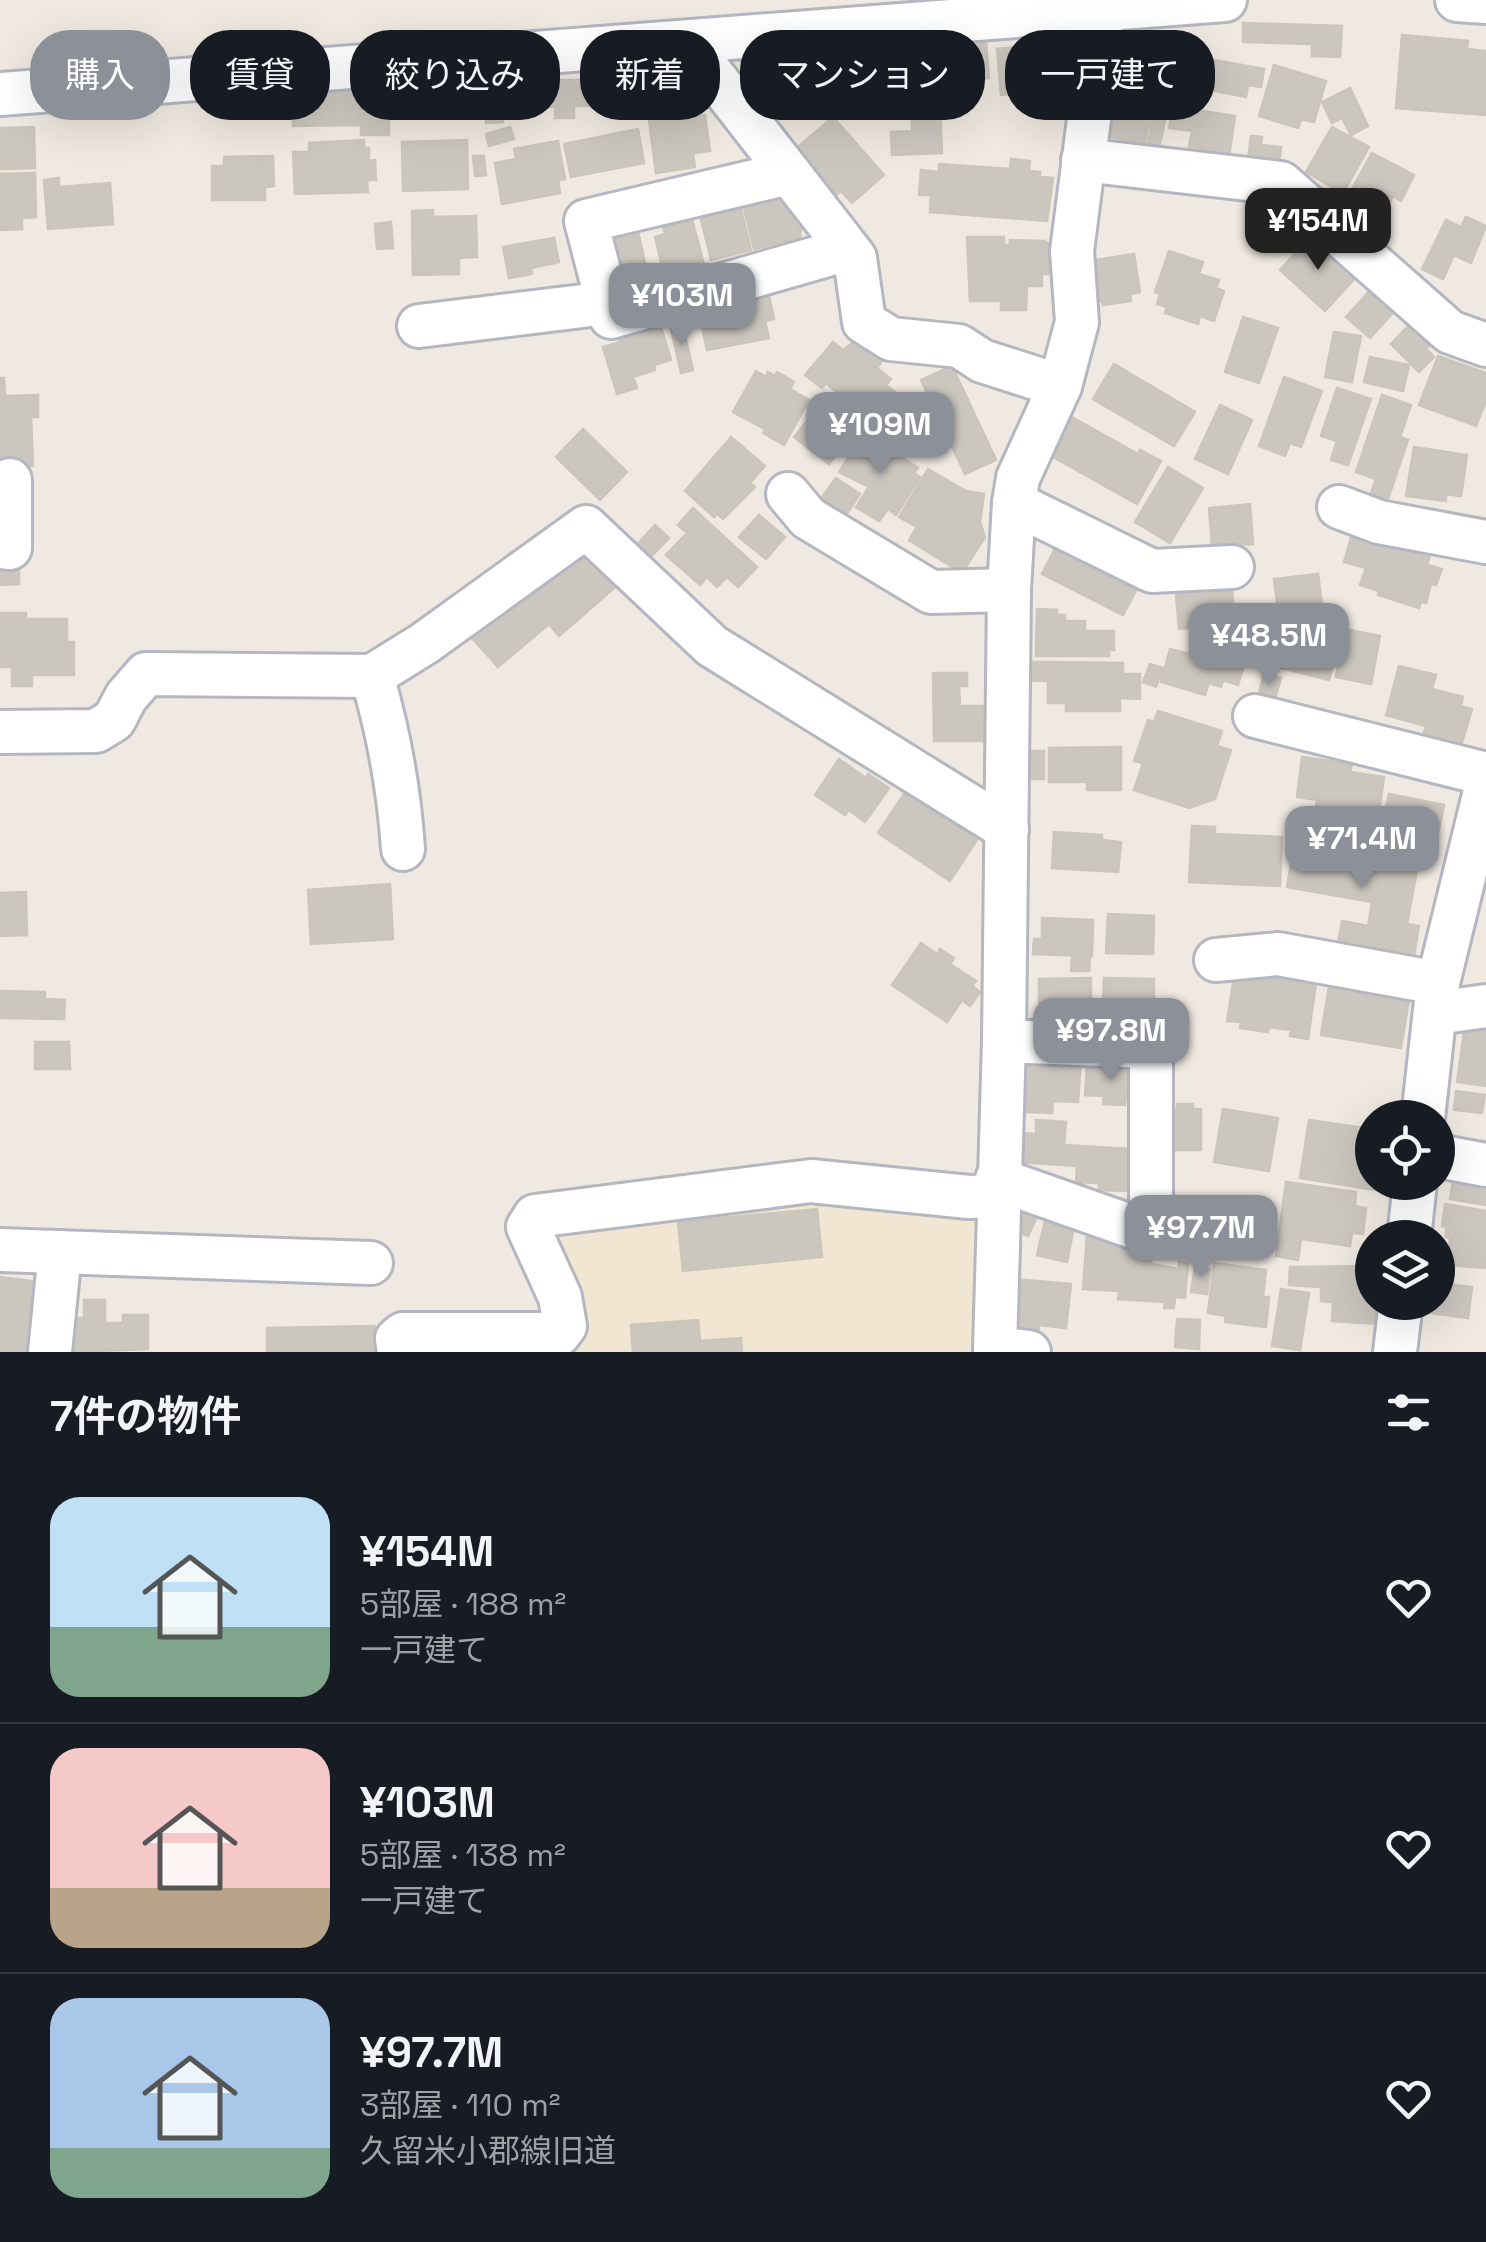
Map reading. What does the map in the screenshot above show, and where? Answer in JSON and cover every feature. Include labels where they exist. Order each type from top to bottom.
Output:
[{"type":"street","points":[[720,40],[1224,0]]},
{"type":"street","points":[[1458,0],[1486,2]]},
{"type":"street","points":[[1030,1352],[995,1348],[1004,1041],[1009,590],[1018,478],[1060,386],[1077,322],[1072,252],[1102,11]]},
{"type":"street","points":[[0,94],[580,50]]},
{"type":"street","points":[[720,84],[855,258],[864,322],[891,339],[959,346],[982,361],[1060,386]]},
{"type":"street","points":[[1084,160],[1281,183],[1450,332],[1486,345]]},
{"type":"street","points":[[789,173],[586,221],[612,318],[848,249]]},
{"type":"street","points":[[419,326],[608,303]]},
{"type":"street","points":[[0,547],[10,548],[10,480]]},
{"type":"street","points":[[788,494],[808,518],[930,592],[1009,590]]},
{"type":"street","points":[[1014,504],[1152,570],[1232,568]]},
{"type":"street","points":[[1339,507],[1379,522],[1486,542]]},
{"type":"street","points":[[0,732],[96,731],[114,720],[126,697],[146,674],[372,676],[425,643],[586,527],[712,646],[1007,830]]},
{"type":"street","points":[[372,676],[399,786],[403,849]]},
{"type":"street","points":[[1255,716],[1486,774]]},
{"type":"street","points":[[1425,1100],[1437,998],[1486,787]]},
{"type":"street","points":[[1216,960],[1278,954],[1437,998],[1486,1006]]},
{"type":"street","points":[[399,1352],[398,1339],[403,1334],[559,1334],[565,1326],[560,1296],[528,1227],[535,1216],[811,1181],[969,1197],[998,1188],[1147,1232],[1151,1213],[1151,1047],[1004,1041]]},
{"type":"street","points":[[1455,1159],[1486,1164]]},
{"type":"street","points":[[0,1250],[371,1263]]},
{"type":"street","points":[[50,1352],[60,1252]]},
{"type":"street","points":[[1396,1352],[1399,1320]]},
{"type":"shaded area","points":[[810,1191],[982,1207],[975,1352],[407,1352],[566,1341],[539,1230]]},
{"type":"building","points":[[1243,23],[1342,26],[1340,57],[1312,56],[1312,44],[1243,42]]},
{"type":"building","points":[[1402,35],[1468,41],[1467,49],[1486,51],[1486,115],[1396,108]]},
{"type":"building","points":[[985,42],[989,78],[985,78]]},
{"type":"building","points":[[1005,48],[1005,95],[1001,95],[997,49]]},
{"type":"building","points":[[1215,60],[1264,69],[1261,87],[1248,85],[1246,97],[1215,91]]},
{"type":"building","points":[[1274,65],[1326,81],[1314,122],[1301,119],[1298,128],[1259,116]]},
{"type":"building","points":[[560,80],[580,80],[580,106],[574,106],[574,118],[560,118]]},
{"type":"building","points":[[350,87],[350,120],[389,120],[389,135],[361,135],[361,125],[293,126],[293,120],[330,120],[330,88]]},
{"type":"building","points":[[1350,88],[1368,126],[1351,135],[1342,118],[1332,123],[1322,102]]},
{"type":"building","points":[[1215,113],[1235,116],[1229,157],[1199,153],[1200,148],[1189,147],[1192,131],[1169,128],[1170,120],[1215,120]]},
{"type":"building","points":[[649,120],[706,120],[710,151],[693,153],[695,167],[656,173]]},
{"type":"building","points":[[829,120],[836,120],[884,175],[852,203],[841,191],[836,195],[792,152]]},
{"type":"building","points":[[912,120],[941,120],[942,153],[892,155],[891,132],[912,131]]},
{"type":"building","points":[[1110,120],[1165,120],[1163,130],[1148,127],[1145,144],[1107,136]]},
{"type":"building","points":[[34,127],[35,168],[0,169],[0,128]]},
{"type":"building","points":[[510,127],[514,139],[489,146],[486,134]]},
{"type":"building","points":[[1332,127],[1369,147],[1343,193],[1306,172]]},
{"type":"building","points":[[638,129],[644,163],[571,177],[564,144]]},
{"type":"building","points":[[1151,129],[1163,131],[1158,150],[1147,147]]},
{"type":"building","points":[[1251,136],[1262,137],[1261,145],[1281,147],[1278,171],[1247,167]]},
{"type":"building","points":[[364,140],[364,148],[369,148],[369,161],[375,160],[376,180],[367,180],[368,192],[295,194],[293,152],[309,152],[309,143]]},
{"type":"building","points":[[467,140],[468,189],[403,191],[402,142]]},
{"type":"building","points":[[558,141],[565,179],[558,180],[560,193],[502,204],[495,163],[516,159],[514,149]]},
{"type":"building","points":[[1372,153],[1414,175],[1401,201],[1393,196],[1376,228],[1367,223],[1363,230],[1345,221],[1351,209],[1343,205]]},
{"type":"building","points":[[273,156],[274,186],[265,187],[265,200],[212,200],[212,166],[224,166],[224,157]]},
{"type":"building","points":[[473,156],[484,156],[486,175],[475,176]]},
{"type":"building","points":[[1011,159],[1030,161],[1029,171],[1053,178],[1047,221],[930,212],[931,195],[919,195],[921,170],[939,172],[939,164],[1010,169]]},
{"type":"building","points":[[35,173],[36,217],[22,218],[22,229],[0,230],[0,174]]},
{"type":"building","points":[[59,178],[59,187],[110,183],[113,224],[48,229],[44,180]]},
{"type":"building","points":[[775,193],[802,211],[800,238],[754,249],[742,200]]},
{"type":"building","points":[[739,201],[751,250],[711,260],[699,211]]},
{"type":"building","points":[[689,208],[705,268],[665,278],[655,237],[665,234],[662,223]]},
{"type":"building","points":[[433,210],[433,217],[476,216],[477,257],[459,258],[459,274],[413,275],[412,211]]},
{"type":"building","points":[[1466,217],[1486,226],[1471,263],[1454,255],[1443,279],[1422,269],[1446,220],[1461,227]]},
{"type":"building","points":[[391,222],[393,248],[377,249],[375,224]]},
{"type":"building","points":[[638,231],[647,272],[616,278],[608,237]]},
{"type":"building","points":[[1312,235],[1357,276],[1325,311],[1280,270]]},
{"type":"building","points":[[967,237],[1004,237],[1004,245],[1010,245],[1010,240],[1044,241],[1063,251],[1063,274],[1042,274],[1042,286],[1027,286],[1026,310],[1001,310],[1001,301],[970,301]]},
{"type":"building","points":[[554,238],[559,262],[531,268],[532,274],[509,278],[503,247]]},
{"type":"building","points":[[1169,251],[1203,262],[1199,274],[1219,280],[1216,288],[1224,291],[1214,321],[1200,316],[1198,324],[1165,313],[1167,307],[1157,304],[1160,294],[1155,292]]},
{"type":"building","points":[[1134,254],[1140,292],[1130,294],[1131,301],[1091,303],[1083,262]]},
{"type":"building","points":[[1375,285],[1399,306],[1370,338],[1346,317]]},
{"type":"building","points":[[755,292],[756,298],[769,296],[774,319],[765,321],[769,338],[707,350],[697,304]]},
{"type":"building","points":[[658,317],[671,360],[633,377],[637,388],[617,394],[603,347],[620,342],[619,336]]},
{"type":"building","points":[[1243,317],[1278,328],[1259,383],[1225,372]]},
{"type":"building","points":[[1415,319],[1436,339],[1426,349],[1434,357],[1419,372],[1391,344]]},
{"type":"building","points":[[682,322],[693,370],[681,373],[670,325]]},
{"type":"building","points":[[1334,332],[1361,336],[1352,382],[1325,377]]},
{"type":"building","points":[[856,340],[882,361],[877,368],[891,379],[886,385],[902,398],[881,423],[853,399],[849,403],[826,383],[822,388],[805,375],[833,342],[843,350]]},
{"type":"building","points":[[1438,356],[1486,373],[1486,401],[1476,426],[1419,405]]},
{"type":"building","points":[[1370,357],[1409,365],[1403,391],[1364,382]]},
{"type":"building","points":[[1114,364],[1195,412],[1174,446],[1093,399]]},
{"type":"building","points":[[952,366],[996,460],[965,474],[921,380]]},
{"type":"building","points":[[756,371],[766,377],[768,372],[775,376],[777,372],[794,382],[790,389],[809,400],[784,445],[763,433],[765,429],[733,412]]},
{"type":"building","points":[[1284,377],[1322,391],[1301,447],[1290,443],[1285,456],[1259,446]]},
{"type":"building","points":[[0,378],[4,378],[5,396],[38,395],[38,417],[31,417],[33,466],[0,467]]},
{"type":"building","points":[[1337,388],[1371,399],[1348,465],[1331,460],[1337,441],[1321,436]]},
{"type":"building","points":[[1382,395],[1411,405],[1400,437],[1408,440],[1388,499],[1371,493],[1376,479],[1356,472]]},
{"type":"building","points":[[820,405],[854,431],[829,464],[794,437]]},
{"type":"building","points":[[1220,405],[1252,420],[1228,474],[1195,459]]},
{"type":"building","points":[[1070,416],[1138,454],[1140,450],[1161,461],[1137,504],[1048,454]]},
{"type":"building","points":[[583,429],[627,472],[600,500],[556,457]]},
{"type":"building","points":[[864,434],[918,468],[914,473],[920,477],[896,515],[888,509],[879,521],[856,507],[869,487],[839,472]]},
{"type":"building","points":[[731,437],[765,466],[750,483],[755,487],[723,519],[717,514],[714,517],[685,491]]},
{"type":"building","points":[[1414,447],[1467,455],[1461,496],[1446,494],[1446,501],[1406,496]]},
{"type":"building","points":[[1168,467],[1203,488],[1170,543],[1135,522]]},
{"type":"building","points":[[928,469],[966,491],[984,494],[980,522],[985,537],[962,573],[909,540],[917,527],[899,517]]},
{"type":"building","points":[[836,478],[860,494],[843,519],[818,503]]},
{"type":"building","points":[[1250,504],[1253,544],[1212,546],[1209,508]]},
{"type":"building","points":[[693,508],[757,567],[738,587],[727,577],[717,587],[707,577],[700,585],[666,555],[687,533],[678,525]]},
{"type":"building","points":[[759,515],[785,537],[766,559],[739,537]]},
{"type":"building","points":[[655,525],[669,538],[647,561],[634,548]]},
{"type":"building","points":[[1354,527],[1371,540],[1398,548],[1401,540],[1431,552],[1427,565],[1442,569],[1436,585],[1431,584],[1426,603],[1421,602],[1419,608],[1360,585],[1366,568],[1344,562]]},
{"type":"building","points":[[1059,541],[1140,583],[1123,615],[1042,574]]},
{"type":"building","points":[[580,548],[601,573],[607,568],[620,583],[559,636],[549,624],[498,667],[471,637]]},
{"type":"building","points":[[0,562],[19,562],[19,584],[0,585]]},
{"type":"building","points":[[1318,574],[1322,605],[1278,610],[1274,579]]},
{"type":"building","points":[[1231,577],[1235,624],[1179,629],[1176,594],[1184,593],[1183,581]]},
{"type":"building","points":[[1037,609],[1057,610],[1056,615],[1065,615],[1065,621],[1085,621],[1085,631],[1114,631],[1114,650],[1109,650],[1109,656],[1036,656]]},
{"type":"building","points":[[0,613],[26,613],[26,619],[67,619],[67,642],[74,642],[74,675],[32,675],[32,686],[12,686],[12,667],[0,667]]},
{"type":"building","points":[[1280,623],[1340,638],[1329,680],[1269,665]]},
{"type":"building","points":[[1256,627],[1256,638],[1263,638],[1261,648],[1250,645],[1238,685],[1223,680],[1221,687],[1209,683],[1205,695],[1161,682],[1170,649],[1189,654],[1194,638],[1206,641],[1208,633]]},
{"type":"building","points":[[1345,629],[1380,636],[1371,684],[1336,677]]},
{"type":"building","points":[[1022,662],[1046,662],[1046,681],[1022,680]]},
{"type":"building","points":[[1048,662],[1123,663],[1123,674],[1140,674],[1140,699],[1120,698],[1120,711],[1066,711],[1066,703],[1048,703]]},
{"type":"building","points":[[1150,664],[1163,668],[1156,687],[1143,682]]},
{"type":"building","points":[[1399,666],[1436,675],[1432,689],[1463,697],[1461,706],[1472,709],[1461,746],[1423,736],[1426,726],[1386,715]]},
{"type":"building","points":[[933,673],[967,673],[967,686],[959,686],[960,706],[993,706],[993,741],[934,741]]},
{"type":"building","points":[[1264,674],[1281,678],[1274,702],[1258,697]]},
{"type":"building","points":[[1158,711],[1222,731],[1217,746],[1231,750],[1215,799],[1189,808],[1134,790],[1143,763],[1134,761],[1148,720],[1154,722]]},
{"type":"building","points":[[1121,747],[1121,790],[1087,790],[1087,782],[1049,782],[1049,748]]},
{"type":"building","points":[[1026,751],[1044,751],[1044,779],[1027,779]]},
{"type":"building","points":[[1302,757],[1352,764],[1350,772],[1384,777],[1376,833],[1314,824],[1317,800],[1297,797]]},
{"type":"building","points":[[839,759],[889,788],[865,822],[849,810],[845,815],[815,795]]},
{"type":"building","points":[[910,785],[982,832],[950,881],[878,833]]},
{"type":"building","points":[[1389,794],[1444,805],[1434,852],[1379,840]]},
{"type":"building","points":[[1192,826],[1215,827],[1215,834],[1282,837],[1280,886],[1189,882]]},
{"type":"building","points":[[1054,832],[1102,835],[1102,840],[1121,842],[1118,872],[1052,868]]},
{"type":"building","points":[[1296,833],[1420,855],[1407,924],[1419,926],[1413,962],[1337,949],[1342,921],[1368,926],[1372,902],[1287,887]]},
{"type":"building","points":[[390,884],[393,939],[311,944],[308,890]]},
{"type":"building","points":[[26,892],[27,935],[0,936],[0,893]]},
{"type":"building","points":[[1108,914],[1154,916],[1153,954],[1106,953]]},
{"type":"building","points":[[1042,918],[1093,920],[1092,956],[1033,954],[1034,939],[1042,939]]},
{"type":"building","points":[[921,943],[937,954],[940,949],[954,958],[950,964],[976,981],[972,986],[980,992],[970,1006],[962,1000],[947,1022],[892,985]]},
{"type":"building","points":[[1072,957],[1090,958],[1089,971],[1071,971]]},
{"type":"building","points":[[1235,971],[1316,983],[1308,1039],[1290,1036],[1291,1030],[1269,1027],[1268,1032],[1240,1028],[1241,1022],[1227,1021]]},
{"type":"building","points":[[1091,978],[1091,1029],[1075,1029],[1075,1022],[1039,1022],[1039,979]]},
{"type":"building","points":[[1104,978],[1154,979],[1154,1008],[1103,1007]]},
{"type":"building","points":[[1330,981],[1410,993],[1401,1048],[1321,1035]]},
{"type":"building","points":[[0,991],[45,992],[45,999],[65,1000],[64,1019],[0,1018]]},
{"type":"building","points":[[1465,1025],[1486,1028],[1486,1086],[1457,1082]]},
{"type":"building","points":[[35,1042],[69,1042],[70,1069],[35,1069]]},
{"type":"building","points":[[1081,1060],[1078,1102],[1053,1101],[1052,1113],[1026,1112],[1027,1098],[1022,1097],[1024,1062]]},
{"type":"building","points":[[1087,1065],[1138,1069],[1135,1096],[1126,1095],[1125,1105],[1103,1104],[1104,1096],[1085,1095]]},
{"type":"building","points":[[1456,1091],[1485,1095],[1482,1113],[1455,1110]]},
{"type":"building","points":[[1177,1104],[1193,1104],[1193,1109],[1201,1109],[1201,1150],[1174,1150],[1174,1141],[1160,1141],[1160,1110],[1177,1110]]},
{"type":"building","points":[[1223,1109],[1278,1118],[1269,1171],[1214,1162]]},
{"type":"building","points":[[1036,1120],[1066,1122],[1064,1145],[1130,1149],[1128,1191],[1099,1190],[1099,1183],[1076,1182],[1077,1166],[1019,1162],[1021,1133],[1036,1134]]},
{"type":"building","points":[[1309,1120],[1355,1127],[1355,1187],[1300,1178]]},
{"type":"building","points":[[1455,1174],[1486,1179],[1486,1205],[1455,1200]]},
{"type":"building","points":[[1286,1182],[1355,1192],[1355,1206],[1366,1208],[1365,1220],[1355,1220],[1350,1246],[1301,1239],[1298,1260],[1276,1256]]},
{"type":"building","points":[[1165,1199],[1257,1200],[1256,1247],[1164,1245]]},
{"type":"building","points":[[1023,1202],[1040,1210],[1028,1236],[1012,1229]]},
{"type":"building","points":[[1445,1204],[1486,1211],[1486,1268],[1455,1266],[1455,1220],[1443,1220]]},
{"type":"building","points":[[817,1209],[822,1257],[683,1271],[678,1222]]},
{"type":"building","points":[[1045,1221],[1074,1227],[1067,1262],[1037,1255]]},
{"type":"building","points":[[1087,1235],[1112,1237],[1111,1245],[1134,1248],[1133,1255],[1152,1256],[1151,1264],[1179,1269],[1179,1262],[1188,1263],[1185,1298],[1175,1297],[1174,1308],[1164,1308],[1165,1302],[1118,1299],[1119,1291],[1083,1289]]},
{"type":"building","points":[[1214,1263],[1266,1270],[1266,1327],[1225,1322],[1226,1316],[1208,1313]]},
{"type":"building","points":[[1195,1266],[1210,1269],[1207,1294],[1191,1292]]},
{"type":"building","points":[[1355,1266],[1355,1320],[1379,1320],[1379,1324],[1332,1321],[1333,1302],[1321,1301],[1321,1287],[1289,1285],[1290,1267]]},
{"type":"building","points":[[0,1277],[39,1282],[29,1352],[0,1352]]},
{"type":"building","points":[[1013,1279],[1071,1284],[1066,1328],[1039,1325],[1038,1334],[1008,1331]]},
{"type":"building","points":[[1455,1285],[1472,1287],[1468,1318],[1455,1316]]},
{"type":"building","points":[[1281,1289],[1309,1293],[1300,1350],[1272,1346]]},
{"type":"building","points":[[84,1300],[105,1300],[105,1323],[123,1323],[123,1315],[148,1315],[148,1349],[69,1352],[69,1318],[84,1318]]},
{"type":"building","points":[[1177,1319],[1200,1320],[1199,1349],[1175,1347]]},
{"type":"building","points":[[698,1320],[700,1341],[741,1338],[742,1352],[633,1352],[631,1325]]},
{"type":"building","points":[[375,1326],[376,1352],[267,1352],[267,1328]]}]
